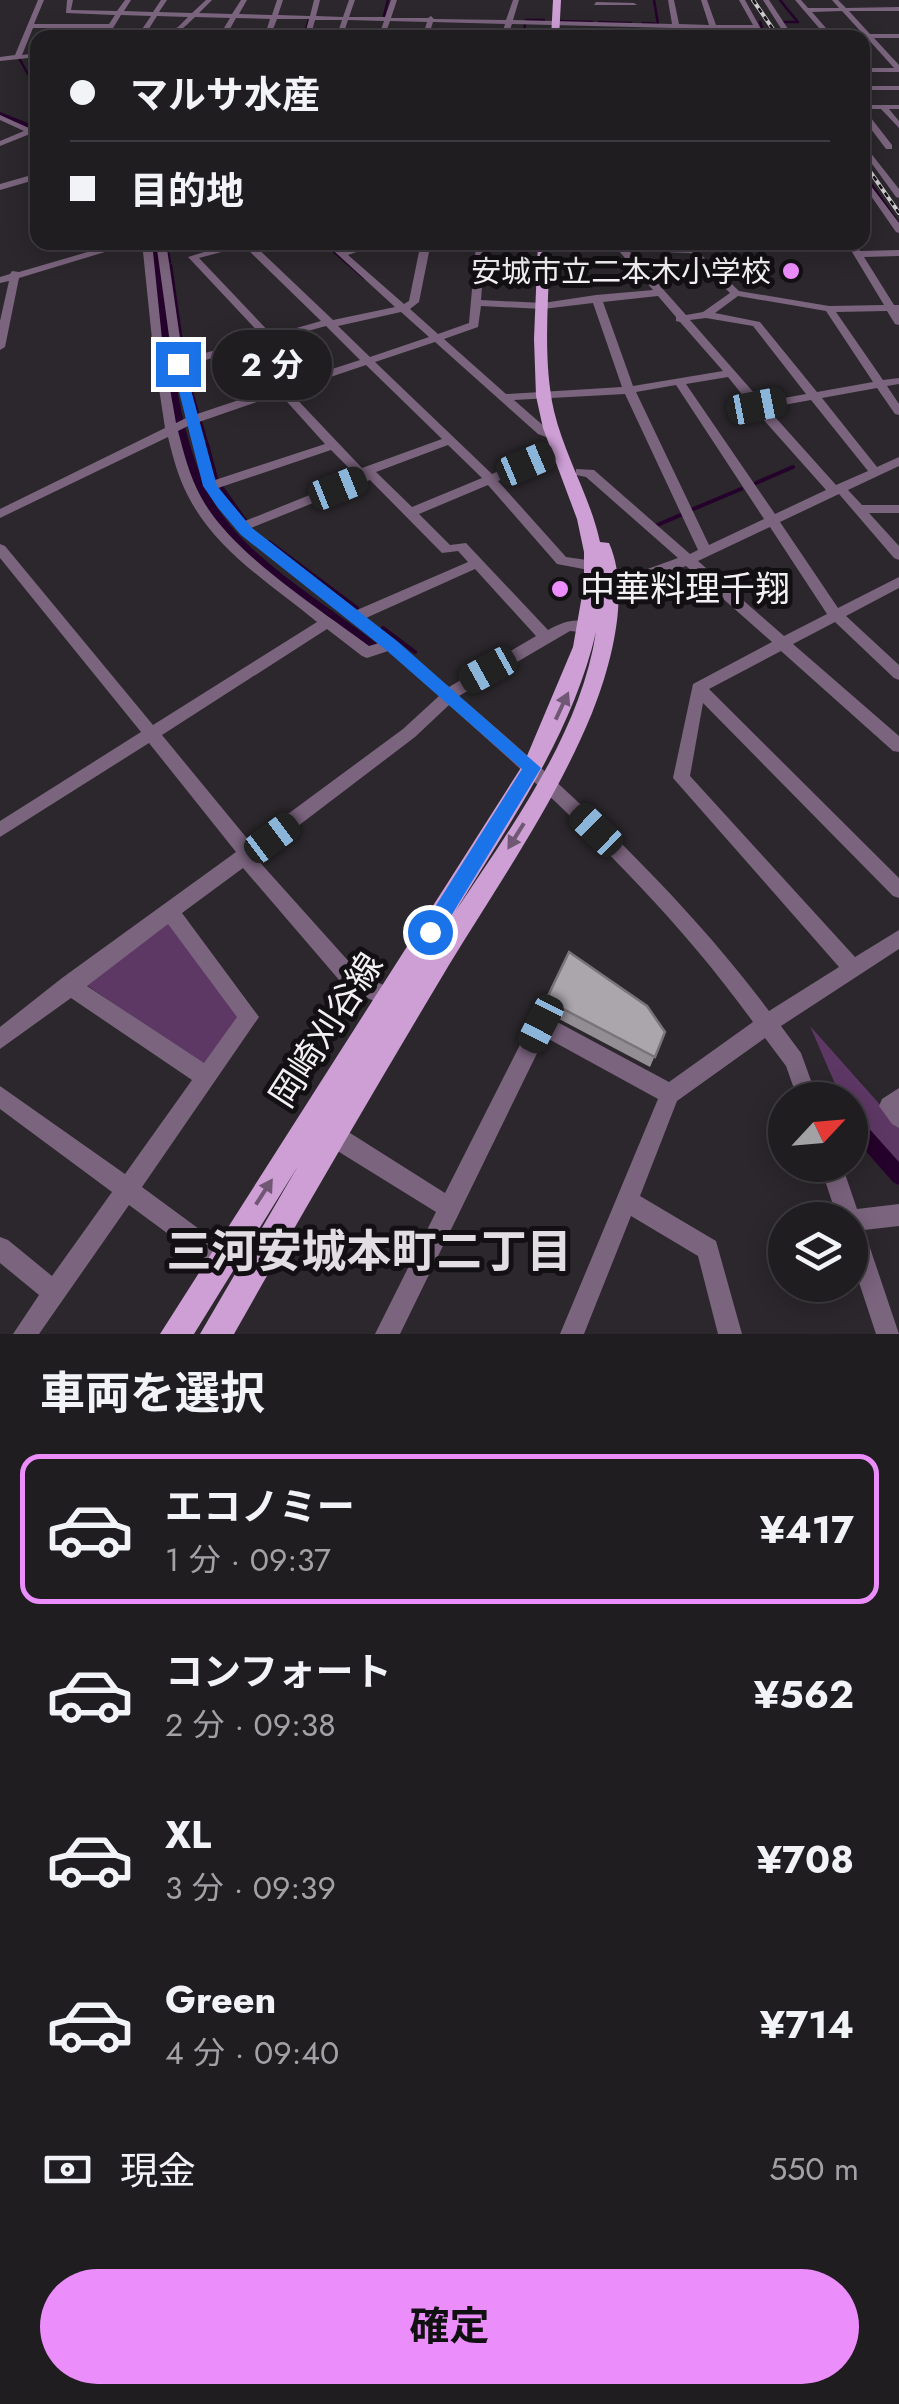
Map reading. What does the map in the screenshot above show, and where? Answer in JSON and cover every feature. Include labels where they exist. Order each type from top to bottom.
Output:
[{"type":"main road","points":[[551,30],[554,0]]},
{"type":"main road","name":"岡崎刈谷線","points":[[176,1334],[389,998],[540,775],[574,680],[602,574],[557,443],[550,397],[548,250]]},
{"type":"main road","name":"岡崎刈谷線","points":[[216,1334],[596,678],[608,633],[600,529],[550,397]]},
{"type":"street","points":[[18,57],[41,0]]},
{"type":"street","points":[[70,0],[68,12],[116,17],[390,17],[755,28],[742,0]]},
{"type":"street","points":[[107,30],[128,0]]},
{"type":"street","points":[[144,30],[164,0]]},
{"type":"street","points":[[178,30],[209,0]]},
{"type":"street","points":[[227,30],[244,0]]},
{"type":"street","points":[[268,30],[280,0]]},
{"type":"street","points":[[309,30],[318,0]]},
{"type":"street","points":[[343,30],[352,0]]},
{"type":"street","points":[[384,30],[394,0]]},
{"type":"street","points":[[505,30],[516,0]]},
{"type":"street","points":[[677,30],[672,0],[704,0],[715,30]]},
{"type":"street","points":[[766,0],[786,30]]},
{"type":"street","points":[[798,0],[825,30]]},
{"type":"street","points":[[835,0],[863,30]]},
{"type":"street","points":[[868,0],[899,34]]},
{"type":"street","points":[[597,30],[596,2],[634,3],[636,30]]},
{"type":"street","points":[[807,10],[899,9]]},
{"type":"street","points":[[427,30],[431,18]]},
{"type":"street","points":[[469,30],[471,19]]},
{"type":"street","points":[[31,26],[109,26]]},
{"type":"street","points":[[69,30],[71,26]]},
{"type":"street","points":[[870,37],[899,34]]},
{"type":"street","points":[[870,38],[899,69]]},
{"type":"street","points":[[0,59],[30,56]]},
{"type":"street","points":[[870,70],[899,69]]},
{"type":"street","points":[[870,88],[899,88]]},
{"type":"street","points":[[883,107],[899,126]]},
{"type":"street","points":[[870,108],[899,107]]},
{"type":"street","points":[[0,113],[30,127]]},
{"type":"street","points":[[870,118],[894,147]]},
{"type":"street","points":[[0,144],[30,132]]},
{"type":"street","points":[[870,154],[899,195]]},
{"type":"street","points":[[0,187],[30,178]]},
{"type":"street","points":[[870,187],[899,230]]},
{"type":"street","points":[[870,196],[876,196]]},
{"type":"street","points":[[0,280],[103,250]]},
{"type":"street","points":[[148,250],[163,384],[189,486],[212,526],[367,652],[391,646]]},
{"type":"street","points":[[162,250],[178,364],[210,486],[244,529],[391,646],[540,775],[620,854],[730,974],[794,1060],[802,1082]]},
{"type":"street","points":[[164,265],[221,250]]},
{"type":"street","points":[[253,250],[490,479],[562,561],[632,580],[688,560],[899,461]]},
{"type":"street","points":[[337,250],[557,443],[490,479],[410,513]]},
{"type":"street","points":[[341,254],[354,250]]},
{"type":"street","points":[[178,364],[330,323],[404,308],[414,302],[424,250]]},
{"type":"street","points":[[0,514],[192,420],[474,324],[480,250]]},
{"type":"street","points":[[621,250],[757,406],[859,509],[899,556]]},
{"type":"street","points":[[693,250],[736,293],[829,309],[894,308]]},
{"type":"street","points":[[855,250],[894,308],[899,322]]},
{"type":"street","points":[[857,254],[899,253]]},
{"type":"street","points":[[193,258],[271,340]]},
{"type":"street","points":[[0,260],[15,273]]},
{"type":"street","points":[[0,347],[15,273]]},
{"type":"street","points":[[475,303],[548,305],[657,293]]},
{"type":"street","points":[[706,314],[736,293]]},
{"type":"street","points":[[596,298],[629,390],[705,550]]},
{"type":"street","points":[[829,309],[899,412]]},
{"type":"street","points":[[680,319],[706,314],[756,324],[875,472]]},
{"type":"street","points":[[286,335],[327,374]]},
{"type":"street","points":[[504,397],[629,390],[729,373]]},
{"type":"street","points":[[757,406],[899,381]]},
{"type":"street","points":[[680,382],[836,614],[896,666]]},
{"type":"street","points":[[281,389],[360,473],[379,478],[447,550],[461,546],[546,637]]},
{"type":"street","points":[[228,541],[244,529],[450,440]]},
{"type":"street","points":[[210,486],[332,445]]},
{"type":"street","points":[[580,472],[590,473],[899,746]]},
{"type":"street","points":[[859,509],[899,509]]},
{"type":"street","points":[[0,550],[244,847],[245,858],[353,982],[389,998]]},
{"type":"street","points":[[354,617],[477,563]]},
{"type":"street","points":[[698,688],[899,582]]},
{"type":"street","points":[[0,830],[328,622]]},
{"type":"street","points":[[0,1039],[410,733],[447,697],[568,625],[590,628]]},
{"type":"street","points":[[698,688],[899,890]]},
{"type":"street","points":[[698,688],[681,778],[853,969]]},
{"type":"street","points":[[26,1334],[249,1017],[171,913]]},
{"type":"street","points":[[572,1334],[670,1094],[767,1024],[899,940]]},
{"type":"street","points":[[69,985],[206,1077]]},
{"type":"street","points":[[387,1334],[541,1024],[670,1094]]},
{"type":"street","points":[[0,1096],[125,1192],[221,1259]]},
{"type":"street","points":[[899,1098],[889,1106],[899,1117]]},
{"type":"street","points":[[331,1134],[450,1208]]},
{"type":"street","points":[[626,1200],[708,1249],[730,1334]]},
{"type":"street","points":[[868,1219],[899,1215]]},
{"type":"street","points":[[0,1248],[55,1292]]},
{"type":"street","points":[[868,1275],[888,1334]]},
{"type":"shaded area","points":[[171,913],[244,1011],[210,1070],[78,979]]},
{"type":"shaded area","points":[[810,1026],[860,1082],[834,1082]]},
{"type":"shaded area","points":[[868,1091],[899,1126],[899,1166],[868,1131]]},
{"type":"building","points":[[569,952],[647,1006],[665,1032],[655,1057],[546,1000]]},
{"type":"waterway","points":[[384,16],[388,0]]},
{"type":"waterway","points":[[643,23],[658,24],[654,0]]},
{"type":"waterway","points":[[780,0],[787,9]]},
{"type":"waterway","points":[[784,22],[798,22],[788,10]]},
{"type":"waterway","points":[[306,30],[309,18]]},
{"type":"waterway","points":[[526,20],[544,20]]},
{"type":"waterway","points":[[560,21],[592,22]]},
{"type":"waterway","points":[[524,30],[525,22]]},
{"type":"waterway","points":[[599,22],[631,23]]},
{"type":"waterway","points":[[760,22],[763,30]]},
{"type":"waterway","points":[[19,58],[30,78]]},
{"type":"waterway","points":[[0,114],[30,127]]},
{"type":"waterway","points":[[870,182],[899,224]]},
{"type":"waterway","points":[[155,250],[172,386],[202,491],[218,518],[250,552],[372,646]]},
{"type":"waterway","points":[[168,250],[170,262]]},
{"type":"waterway","points":[[332,250],[364,278]]},
{"type":"waterway","points":[[171,265],[184,358]]},
{"type":"waterway","points":[[185,366],[198,413]]},
{"type":"waterway","points":[[201,422],[208,446]]},
{"type":"waterway","points":[[207,444],[217,482]]},
{"type":"waterway","points":[[756,483],[793,467]]},
{"type":"waterway","points":[[222,488],[247,523]]},
{"type":"waterway","points":[[691,510],[741,489]]},
{"type":"waterway","points":[[655,526],[683,514]]},
{"type":"waterway","points":[[269,542],[357,608]]},
{"type":"waterway","points":[[383,628],[415,652]]},
{"type":"waterway","points":[[868,1141],[899,1176]]},
{"type":"railway","points":[[753,0],[774,30]]},
{"type":"railway","points":[[870,171],[899,213]]},
{"type":"place","name":"安城市立二本木小学校","points":[[791,271]]},
{"type":"place","name":"中華料理千翔","points":[[560,589]]},
{"type":"district","name":"三河安城本町二丁目","points":[[369,1251]]},
{"type":"route","points":[[178,364],[210,486],[246,532],[391,646],[532,768],[430,932]]}]
